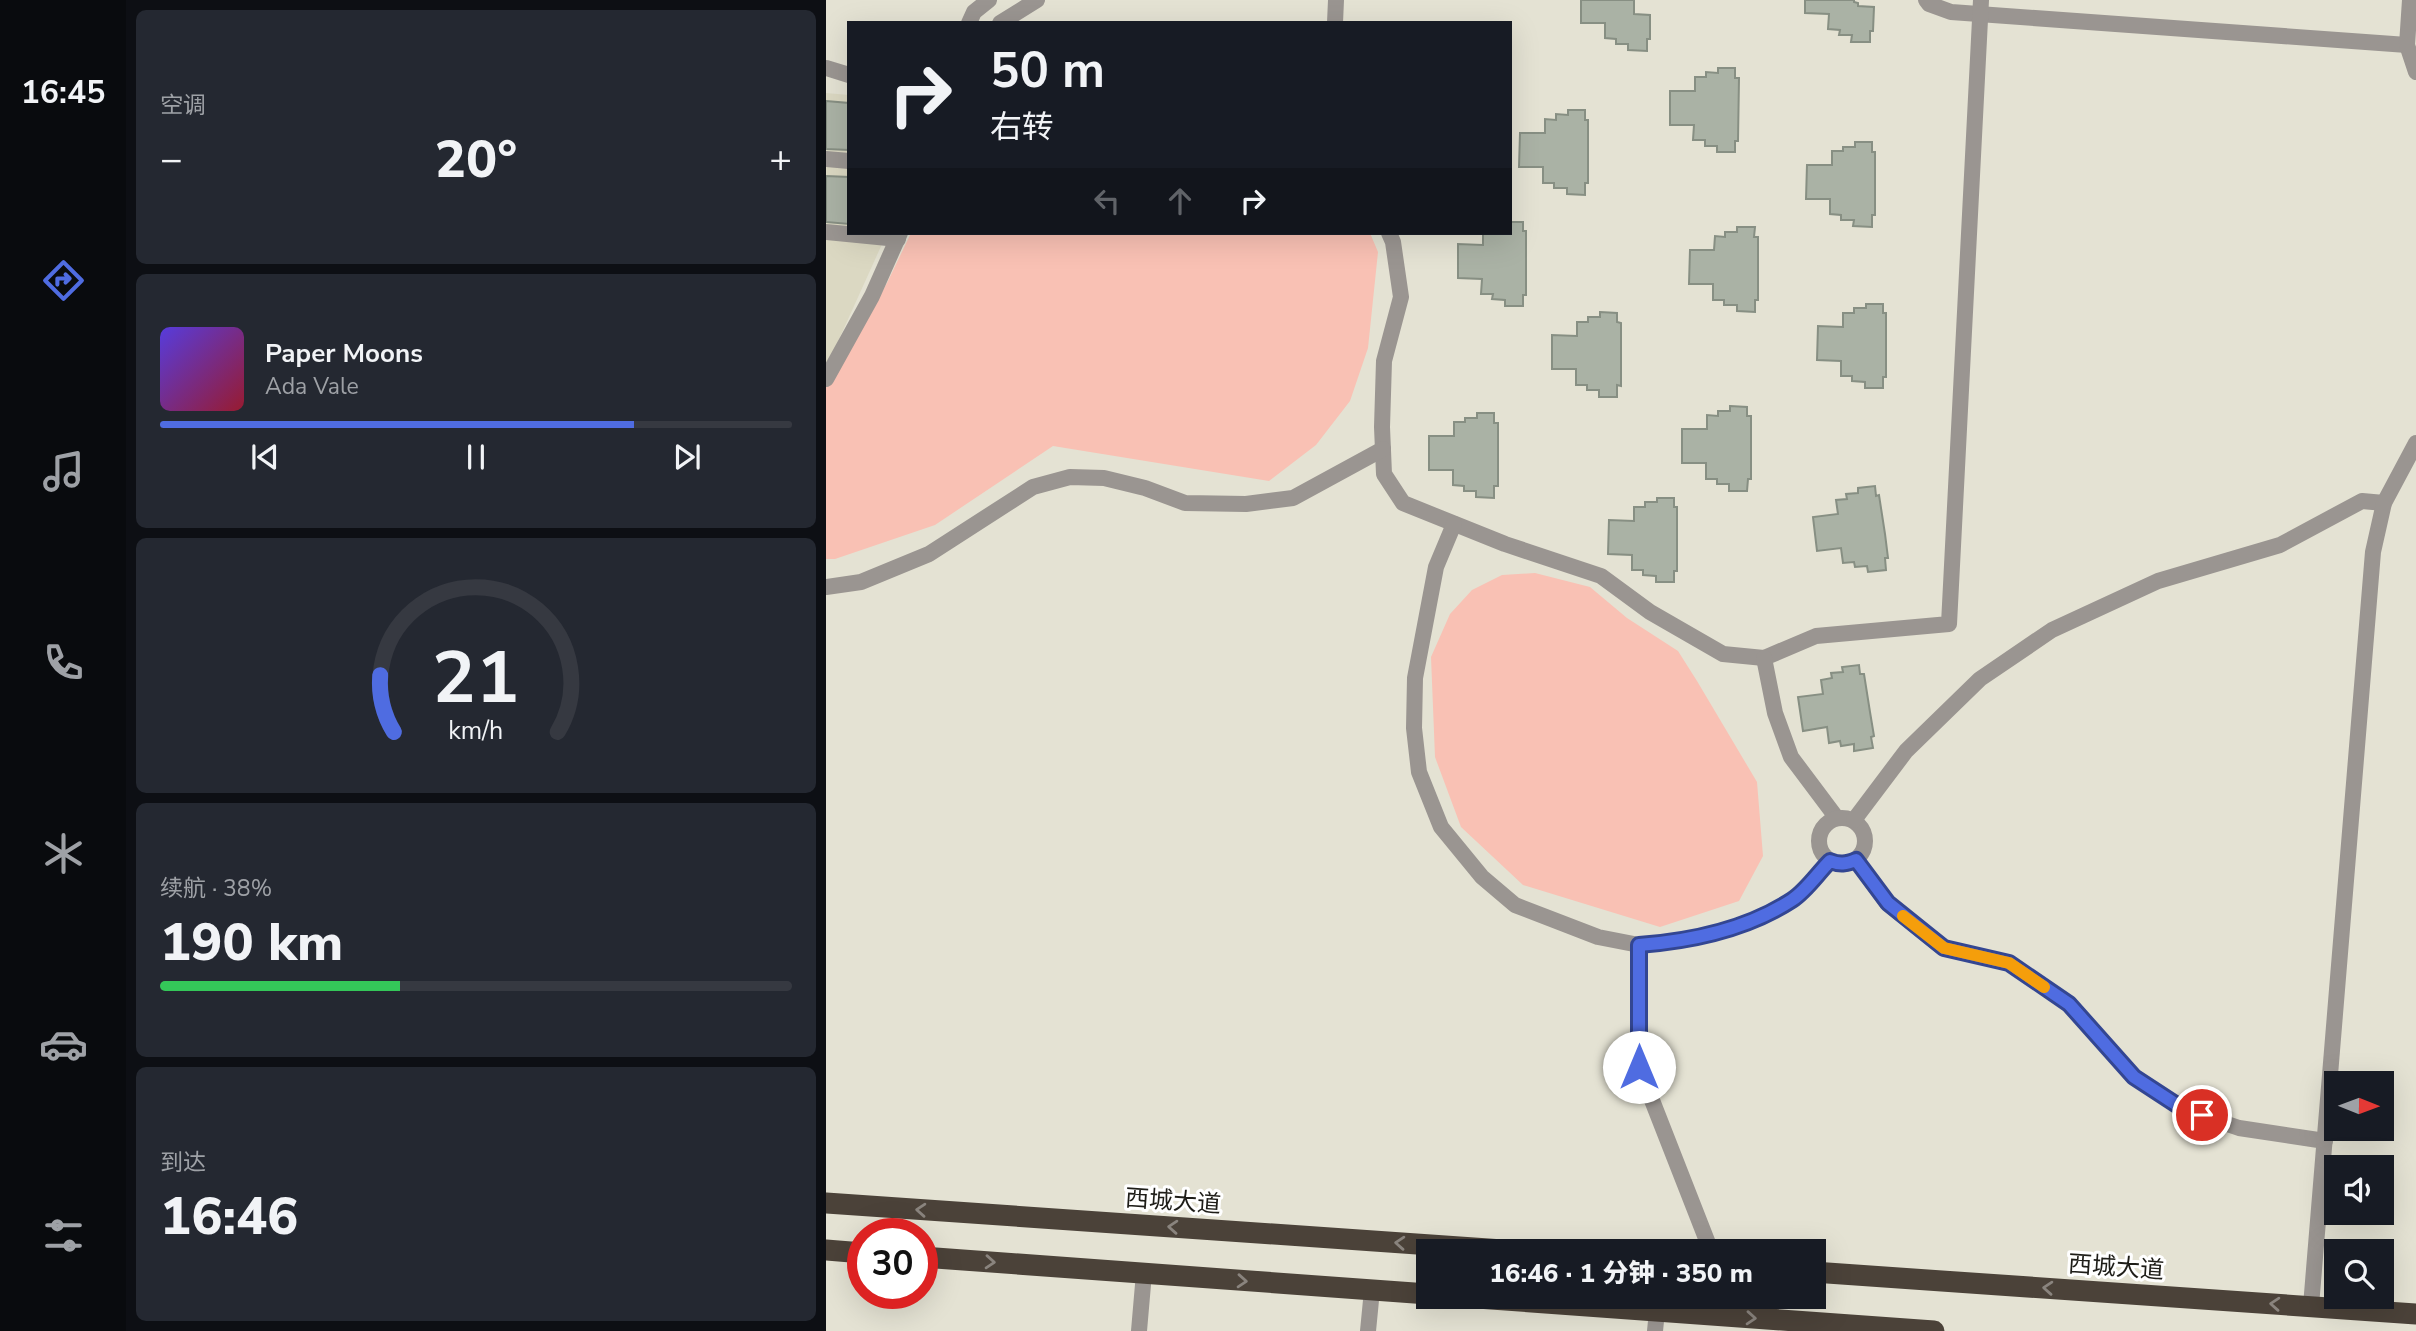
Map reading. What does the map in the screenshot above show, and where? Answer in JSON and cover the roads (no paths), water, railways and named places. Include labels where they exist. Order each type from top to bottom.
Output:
[{"type":"highway","name":"西城大道","points":[[826,1203],[1416,1244]]},
{"type":"highway","points":[[826,1250],[847,1252]]},
{"type":"highway","points":[[938,1258],[1416,1293]]},
{"type":"highway","name":"西城大道","points":[[1826,1273],[2416,1314]]},
{"type":"highway","points":[[1560,1309],[1656,1321],[1934,1331]]},
{"type":"street","points":[[970,21],[974,12],[989,0]]},
{"type":"street","points":[[1003,21],[1037,0]]},
{"type":"street","points":[[1335,21],[1336,0]]},
{"type":"street","points":[[1926,0],[1929,4],[1951,12],[1980,7],[2407,45]]},
{"type":"street","points":[[2410,0],[2407,45],[2416,72]]},
{"type":"street","points":[[1390,235],[1401,297],[1384,362],[1382,449],[1384,474],[1403,503],[1601,576],[1650,612],[1723,653],[1764,658],[1816,636],[1949,624],[1980,7]]},
{"type":"street","points":[[826,68],[847,74]]},
{"type":"street","points":[[826,159],[847,161]]},
{"type":"street","points":[[826,232],[847,233]]},
{"type":"street","points":[[826,379],[872,296],[899,236],[881,235]]},
{"type":"street","points":[[2331,1071],[2372,552],[2384,503],[2416,443]]},
{"type":"street","points":[[826,587],[861,582],[929,554],[1033,487],[1070,477],[1104,478],[1145,488],[1185,503],[1246,504],[1293,498],[1382,449]]},
{"type":"street","points":[[1854,820],[1906,751],[1980,679],[2052,630],[2158,581],[2280,545],[2362,501],[2384,503]]},
{"type":"street","points":[[1454,524],[1436,567],[1415,678],[1414,728],[1419,772],[1441,827],[1482,877],[1515,905],[1598,937],[1639,945],[1686,940],[1741,927],[1794,899],[1830,861]]},
{"type":"street","points":[[1764,658],[1775,713],[1791,757],[1836,817]]},
{"type":"street","points":[[1836,817],[1854,820],[1865,835],[1862,853],[1847,864],[1830,861],[1823,855],[1818,837],[1828,821],[1836,817]]},
{"type":"street","points":[[1856,860],[1888,903],[1944,948],[2009,963],[2069,1004],[2134,1077],[2183,1109],[2239,1128],[2324,1141]]},
{"type":"street","points":[[1639,945],[1639,1067],[1706,1239]]},
{"type":"street","points":[[2311,1307],[2325,1141]]},
{"type":"street","points":[[1139,1331],[1144,1273]]},
{"type":"street","points":[[1367,1331],[1372,1290]]}]
